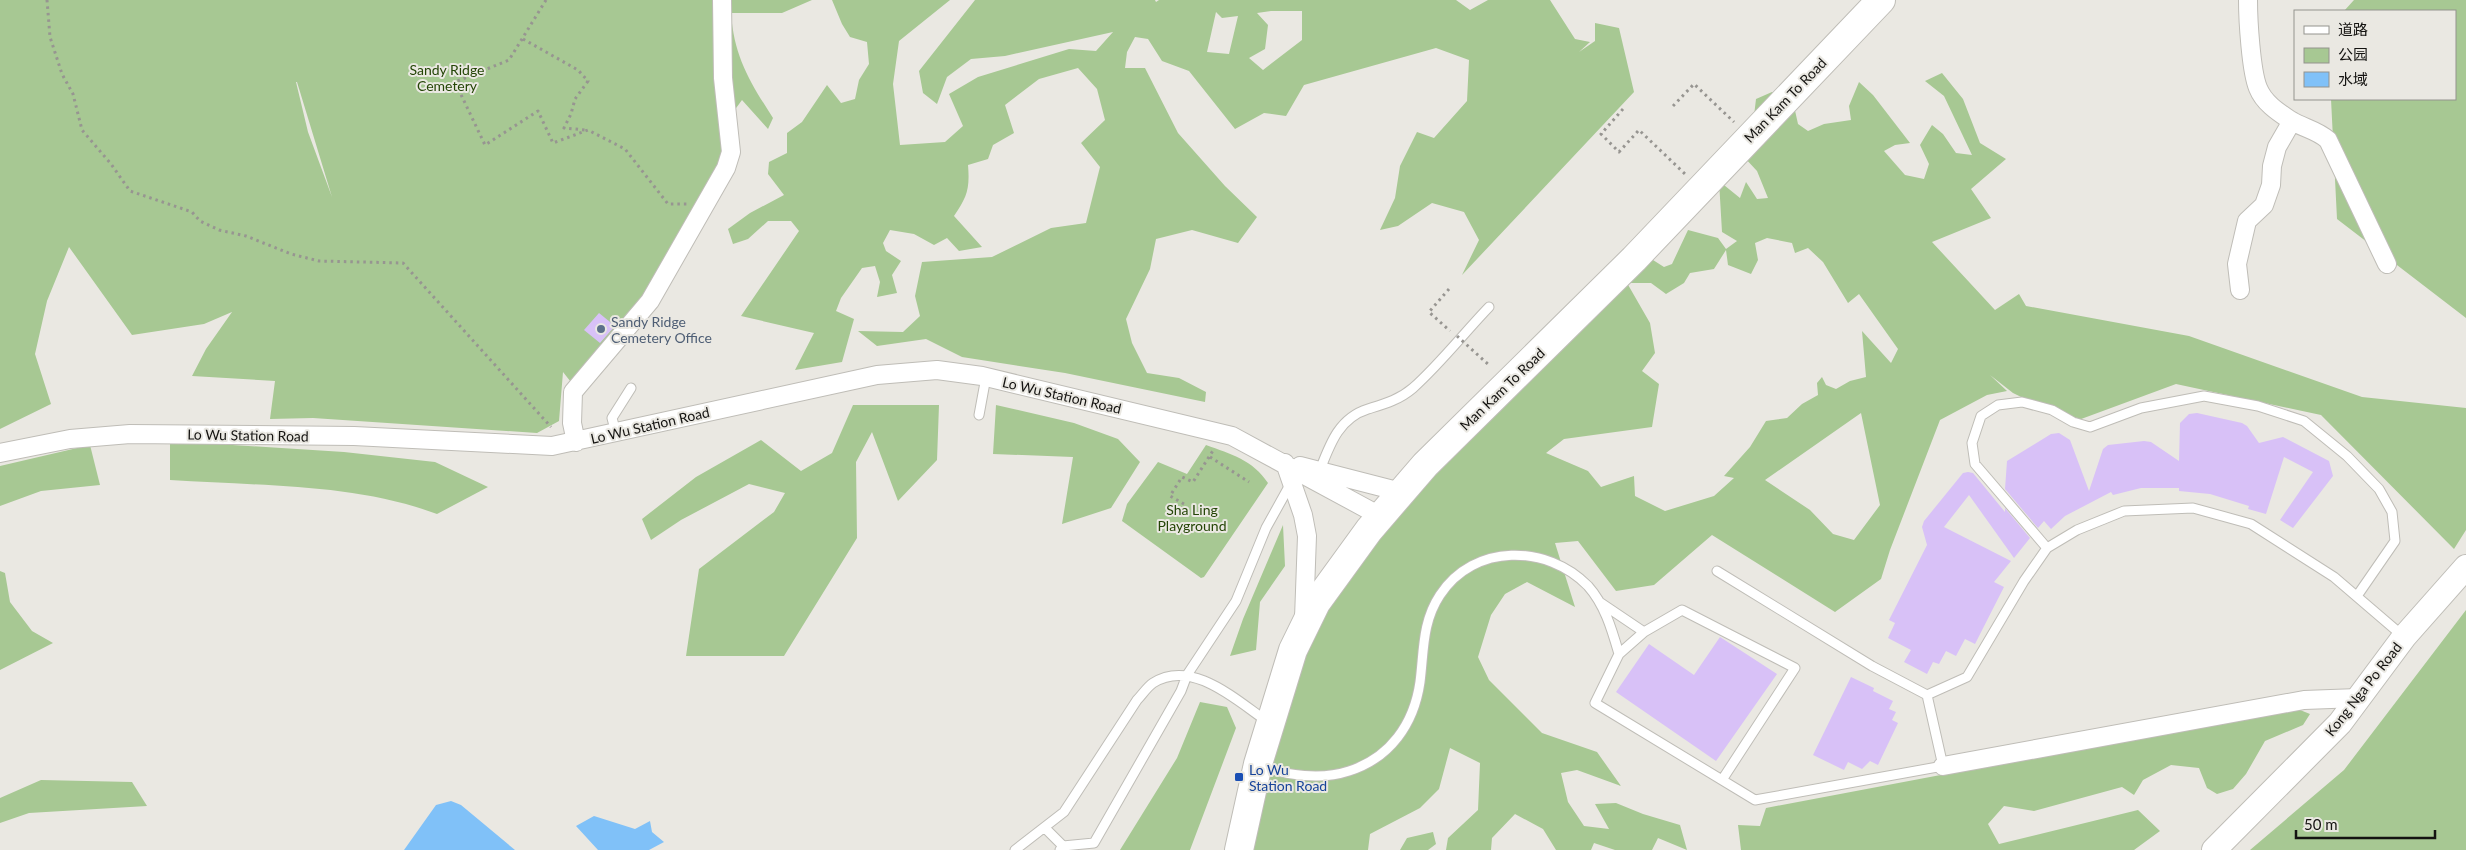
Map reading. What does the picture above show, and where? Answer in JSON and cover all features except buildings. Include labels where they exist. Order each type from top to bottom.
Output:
[{"type":"main road","name":"Man Kam To Road","points":[[1239,850],[1258,764],[1293,650],[1316,604],[1380,516],[1468,420],[1569,325],[1634,260],[1881,0]]},
{"type":"street","points":[[576,442],[572,416],[573,392],[650,301],[726,168],[731,152],[723,78],[722,0]]},
{"type":"street","points":[[2248,0],[2248,16],[2258,88],[2270,106],[2292,122],[2320,133],[2328,140],[2387,264]]},
{"type":"street","points":[[2240,290],[2237,264],[2247,221],[2264,205],[2271,185],[2277,147],[2292,122]]},
{"type":"street","name":"Lo Wu Station Road","points":[[0,453],[70,439],[130,434],[354,436],[552,446],[877,375],[937,370],[986,377],[1232,436],[1380,516]]},
{"type":"street","points":[[1285,463],[1303,515],[1307,536],[1303,629]]},
{"type":"street","name":"Lo Wu Station Road","points":[[1285,463],[1320,470],[1401,492]]},
{"type":"street","name":"Kong Nga Po Road","points":[[2214,850],[2340,723],[2404,637],[2466,567]]},
{"type":"street","points":[[1943,766],[2304,700],[2358,698]]},
{"type":"lane","points":[[1320,470],[1337,430],[1348,418],[1365,410],[1391,402],[1412,389],[1490,307]]},
{"type":"lane","points":[[979,415],[986,377]]},
{"type":"lane","points":[[616,433],[612,418],[631,388]]},
{"type":"lane","points":[[2047,548],[1976,464],[1972,443],[1981,416],[1998,406],[2022,402],[2052,410],[2073,422],[2090,427],[2141,408],[2204,396],[2258,406],[2304,421],[2347,456],[2379,489],[2392,512],[2395,541],[2357,596]]},
{"type":"lane","points":[[1044,828],[1062,848],[1094,843],[1181,691],[1187,675],[1236,601],[1266,528],[1292,481]]},
{"type":"lane","points":[[1927,695],[1967,677],[2024,581],[2047,548],[2077,530],[2124,511],[2193,508],[2251,524],[2334,577],[2404,637]]},
{"type":"lane","points":[[1258,764],[1276,772],[1327,775],[1342,773],[1367,764],[1387,750],[1398,738],[1413,711],[1420,681],[1425,631],[1434,606],[1444,590],[1457,576],[1480,562],[1507,555],[1521,555],[1552,561],[1575,574],[1601,603],[1644,632]]},
{"type":"lane","points":[[1717,572],[1872,666],[1927,695],[1943,766],[1755,800],[1722,780],[1595,703],[1619,654],[1644,632],[1682,610],[1795,668],[1722,780]]},
{"type":"lane","points":[[1601,603],[1619,654]]},
{"type":"lane","points":[[1015,850],[1064,812],[1137,700],[1152,684],[1164,678],[1187,675],[1220,688],[1270,723]]},
{"type":"path","points":[[47,0],[50,37],[62,74],[73,94],[82,130],[111,164],[130,191],[192,212],[200,221],[219,230],[246,236],[291,254],[319,261],[403,263],[553,430]]},
{"type":"path","points":[[546,0],[509,60],[455,82],[485,145],[538,111],[553,143],[588,130]]},
{"type":"path","points":[[522,39],[578,70],[588,81],[575,99],[571,114],[564,128],[588,130],[625,149],[668,204],[707,203]]},
{"type":"path","points":[[1673,106],[1694,84],[1735,122],[1730,127]]},
{"type":"path","points":[[1622,108],[1601,134],[1619,152],[1639,130],[1685,175]]},
{"type":"path","points":[[1450,289],[1429,312],[1452,332],[1457,326]]},
{"type":"path","points":[[1458,336],[1490,366]]},
{"type":"path","points":[[1184,504],[1170,496],[1182,477],[1193,482],[1217,443]]},
{"type":"path","points":[[1210,457],[1249,482]]},
{"type":"green space","name":"Sandy Ridge Cemetery","points":[[0,0],[812,0],[782,13],[731,13],[736,43],[744,68],[773,118],[768,129],[742,100],[728,119],[726,168],[707,203],[578,391],[563,372],[559,421],[537,433],[313,418],[270,419],[275,381],[192,376],[206,349],[232,312],[204,324],[132,335],[69,247],[47,301],[35,354],[51,404],[0,429]],"holes":[[[297,82],[332,197],[308,132]]]},
{"type":"green space","points":[[832,0],[950,0],[899,41],[893,84],[900,145],[945,142],[963,126],[949,94],[978,77],[1069,49],[1096,51],[1113,32],[1005,56],[971,59],[947,77],[937,104],[923,93],[919,71],[975,0],[1155,0],[1156,2],[1159,0],[1456,0],[1470,10],[1488,0],[1550,0],[1575,39],[1590,42],[1579,52],[1595,41],[1595,23],[1619,28],[1634,92],[1462,275],[1479,240],[1464,212],[1432,203],[1398,226],[1380,230],[1395,198],[1400,166],[1417,132],[1434,138],[1467,101],[1469,60],[1436,48],[1304,85],[1286,116],[1264,113],[1235,129],[1189,71],[1162,61],[1148,39],[1135,37],[1127,52],[1125,68],[1145,68],[1178,133],[1225,186],[1257,217],[1238,243],[1192,230],[1156,239],[1150,269],[1126,319],[1132,343],[1147,373],[1179,378],[1206,392],[1205,402],[1065,373],[962,357],[926,339],[877,346],[858,331],[903,332],[920,316],[915,296],[922,262],[992,257],[1051,228],[1086,223],[1100,167],[1081,143],[1105,120],[1097,89],[1078,68],[1039,79],[1005,105],[1014,133],[993,145],[988,159],[968,165],[967,192],[954,216],[982,247],[959,251],[947,238],[934,245],[914,234],[890,230],[883,243],[886,251],[901,261],[892,275],[897,293],[877,297],[880,282],[875,266],[862,268],[841,298],[836,311],[854,319],[842,362],[795,370],[814,333],[741,316],[799,231],[791,221],[768,221],[748,239],[733,244],[728,229],[750,213],[784,195],[768,174],[769,162],[787,153],[787,133],[802,122],[827,85],[841,103],[855,99],[859,80],[869,64],[867,42],[850,37],[842,24]],"holes":[[[1302,11],[1302,40],[1263,70],[1249,58],[1265,49],[1268,25],[1257,13]],[[1216,12],[1222,18],[1238,16],[1229,54],[1207,52]]]},
{"type":"green space","points":[[2354,0],[2466,0],[2466,318],[2337,219],[2331,100],[2456,100],[2456,10],[2345,10]]},
{"type":"green space","points":[[1942,73],[1963,99],[1980,143],[2006,159],[1971,189],[1991,218],[1932,242],[1995,310],[2019,294],[2026,306],[2189,336],[2362,397],[2466,408],[2466,530],[2454,549],[2321,415],[2176,384],[2073,422],[2013,393],[1990,375],[2007,391],[1987,395],[1940,420],[1890,550],[1881,579],[1835,612],[1712,535],[1654,585],[1616,591],[1578,541],[1555,543],[1575,607],[1527,582],[1505,594],[1491,615],[1478,657],[1489,680],[1542,733],[1597,752],[1621,786],[1577,770],[1561,773],[1568,802],[1584,826],[1609,829],[1595,804],[1616,803],[1643,814],[1680,825],[1687,850],[1658,838],[1652,850],[1615,850],[1594,843],[1591,850],[1556,850],[1543,829],[1515,814],[1492,838],[1491,850],[1446,850],[1448,838],[1478,810],[1480,763],[1450,748],[1439,789],[1420,808],[1370,834],[1368,850],[1254,850],[1254,782],[1330,584],[1642,253],[1664,267],[1672,264],[1688,230],[1718,238],[1726,249],[1737,241],[1722,232],[1719,181],[1740,198],[1746,182],[1757,199],[1768,198],[1757,171],[1744,157],[1751,141],[1756,99],[1772,92],[1794,106],[1798,124],[1808,131],[1824,124],[1851,120],[1849,106],[1859,82],[1873,95],[1910,143],[1895,145],[1884,151],[1905,175],[1924,179],[1929,164],[1920,145],[1932,125],[1943,134],[1956,153],[1972,155],[1944,96],[1925,81]],"holes":[[[1767,238],[1792,243],[1795,253],[1808,248],[1823,262],[1848,303],[1859,294],[1898,349],[1891,363],[1862,331],[1866,377],[1850,381],[1836,389],[1826,385],[1822,377],[1817,383],[1818,395],[1802,404],[1787,418],[1766,421],[1750,447],[1724,476],[1734,478],[1714,496],[1665,511],[1635,496],[1634,476],[1601,487],[1588,471],[1546,453],[1564,439],[1652,427],[1659,384],[1642,371],[1655,353],[1650,323],[1627,283],[1651,283],[1666,294],[1684,283],[1690,273],[1714,269],[1726,250],[1728,265],[1751,274],[1758,260],[1755,243]],[[1861,413],[1880,505],[1854,540],[1833,534],[1810,510],[1765,480]]]},
{"type":"green space","points":[[853,405],[939,405],[937,460],[898,501],[872,432],[856,462],[857,538],[784,656],[686,656],[699,569],[774,512],[785,493],[749,484],[681,520],[651,540],[642,519],[696,477],[761,440],[801,471],[832,453]]},
{"type":"green space","points":[[996,405],[1074,423],[1118,439],[1140,462],[1111,508],[1062,524],[1073,457],[993,454]]},
{"type":"green space","points":[[170,441],[344,452],[435,462],[488,487],[437,514],[373,496],[339,491],[271,485],[170,480]]},
{"type":"green space","points":[[90,445],[100,485],[41,491],[0,506],[0,466]]},
{"type":"green space","name":"Sha Ling Playground","points":[[1206,445],[1248,463],[1268,483],[1204,577],[1201,578],[1122,521],[1127,504],[1158,462],[1187,474]]},
{"type":"green space","points":[[1283,525],[1285,566],[1260,602],[1256,650],[1230,656],[1243,619]]},
{"type":"green space","points":[[0,571],[5,573],[10,602],[32,631],[53,643],[0,670]]},
{"type":"green space","points":[[2466,610],[2466,850],[2250,850],[2344,770]]},
{"type":"green space","points":[[1200,702],[1227,707],[1236,728],[1190,850],[1120,850],[1177,758]]},
{"type":"green space","points":[[2295,708],[2310,714],[2303,725],[2265,741],[2246,774],[2233,789],[2217,794],[2207,788],[2199,768],[2171,765],[2143,780],[2134,795],[2122,787],[2034,811],[2004,806],[1988,824],[1999,844],[2138,810],[2160,831],[2134,850],[1741,850],[1738,825],[1760,826],[1766,808]]},
{"type":"green space","points":[[41,780],[132,782],[147,806],[29,813],[0,823],[0,798]]},
{"type":"green space","points":[[1433,832],[1436,844],[1428,850],[1400,850],[1407,838]]},
{"type":"water","points":[[451,801],[461,805],[515,850],[404,850],[436,805]]},
{"type":"water","points":[[594,816],[635,829],[650,821],[652,832],[664,842],[649,850],[598,850],[576,826]]},
{"type":"place","name":"Sandy Ridge Cemetery Office","points":[[601,329]]},
{"type":"place","name":"Lo Wu Station Road","points":[[1239,777]]}]
